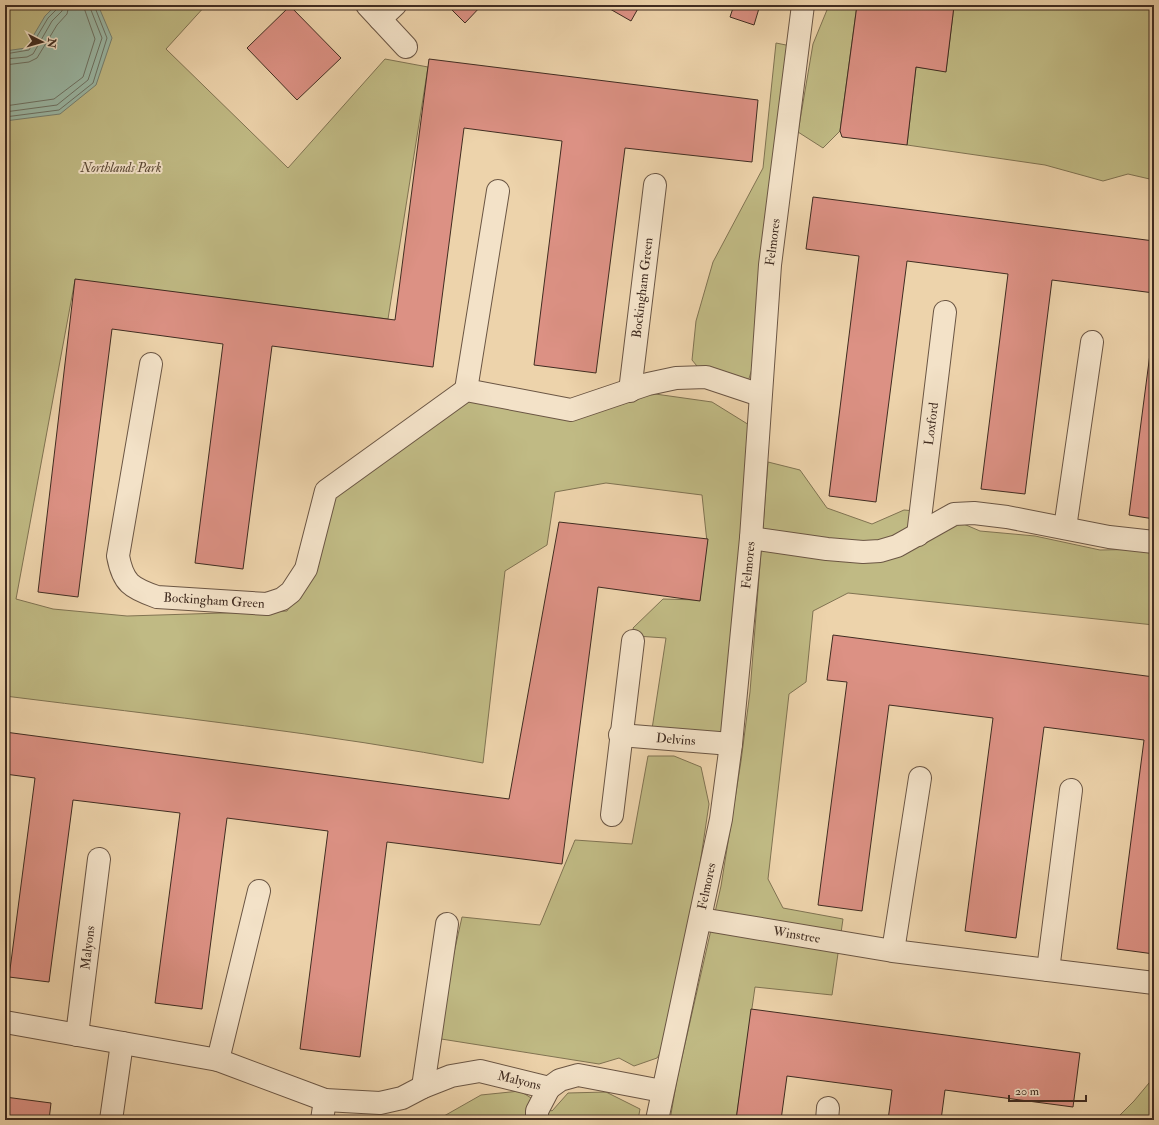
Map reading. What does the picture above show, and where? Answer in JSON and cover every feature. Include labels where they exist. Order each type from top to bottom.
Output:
[{"type":"street","name":"Felmores","points":[[657,1120],[662,1091],[701,919],[721,819],[731,744],[751,538],[770,266],[803,5]]},
{"type":"street","points":[[381,10],[406,47]]},
{"type":"street","name":"Bockingham Green","points":[[630,391],[655,185]]},
{"type":"street","points":[[498,191],[466,390],[571,410],[648,384],[676,378],[706,377],[760,395]]},
{"type":"street","name":"Loxford","points":[[918,535],[945,312]]},
{"type":"street","points":[[1065,528],[1092,342]]},
{"type":"street","name":"Bockingham Green","points":[[151,364],[118,556],[121,572],[130,585],[144,593],[157,597],[267,604],[282,599],[291,592],[306,569],[326,492],[466,390]]},
{"type":"street","points":[[751,538],[863,552],[880,551],[897,546],[954,514],[974,513],[1109,537],[1154,542]]},
{"type":"street","points":[[612,814],[620,734],[633,641]]},
{"type":"street","name":"Delvins","points":[[620,734],[731,744]]},
{"type":"street","points":[[893,951],[920,778]]},
{"type":"street","points":[[1048,970],[1071,790]]},
{"type":"street","name":"Malyons","points":[[77,1035],[99,859]]},
{"type":"street","points":[[218,1060],[259,891]]},
{"type":"street","name":"Winstree","points":[[701,919],[893,951],[1154,983]]},
{"type":"street","points":[[423,1087],[447,924]]},
{"type":"street","name":"Malyons","points":[[5,1022],[218,1060],[324,1110],[380,1103],[402,1098],[423,1087],[451,1076],[480,1071],[549,1088],[560,1080],[578,1075],[662,1091]]},
{"type":"street","points":[[111,1120],[122,1043]]},
{"type":"street","points":[[537,1120],[537,1112],[549,1088]]},
{"type":"green space","name":"Northlands Park","points":[[5,5],[206,5],[166,49],[288,168],[385,59],[428,67],[388,319],[75,280],[16,599],[53,609],[127,616],[287,611],[312,572],[326,491],[466,390],[578,412],[641,392],[712,402],[754,428],[726,737],[652,729],[666,638],[636,636],[633,628],[663,599],[700,600],[707,542],[702,495],[606,483],[555,492],[547,545],[505,571],[483,763],[424,752],[304,734],[5,696]]},
{"type":"green space","points":[[829,5],[857,5],[840,131],[823,148],[798,132],[813,44]]},
{"type":"green space","points":[[947,5],[1154,5],[1154,180],[1128,174],[1103,181],[1045,165],[907,145],[916,67],[946,71],[954,6]]},
{"type":"green space","points":[[776,43],[791,46],[754,362],[748,382],[706,377],[692,360],[696,321],[713,262],[763,168]]},
{"type":"green space","points":[[768,462],[800,470],[827,508],[872,524],[904,510],[938,513],[980,531],[1035,536],[1100,550],[1154,549],[1154,625],[848,593],[813,611],[806,682],[789,694],[768,879],[783,908],[843,919],[832,995],[755,987],[736,1120],[670,1120],[677,1079],[721,886],[741,761],[750,692]]},
{"type":"green space","points":[[648,756],[674,756],[701,767],[709,804],[669,1039],[657,1058],[634,1066],[619,1058],[599,1064],[435,1038],[462,917],[540,925],[575,840],[632,844]]},
{"type":"green space","points":[[1154,1077],[1154,1120],[1115,1120],[1134,1101]]},
{"type":"green space","points":[[520,1091],[552,1111],[568,1093],[606,1092],[640,1109],[638,1120],[437,1120],[481,1095]]},
{"type":"water","points":[[56,5],[98,5],[112,38],[96,85],[60,114],[5,121],[5,51],[26,48],[45,16]]},
{"type":"building","points":[[447,5],[482,5],[465,23]]},
{"type":"building","points":[[603,5],[640,5],[631,21]]},
{"type":"building","points":[[734,5],[760,5],[754,25],[730,17]]},
{"type":"building","points":[[857,5],[954,6],[946,72],[916,67],[907,145],[842,137],[840,131]]},
{"type":"building","points":[[290,6],[341,58],[297,100],[247,48]]},
{"type":"building","points":[[429,59],[758,100],[752,162],[625,148],[596,373],[534,365],[562,141],[464,128],[433,367],[272,346],[243,569],[195,563],[223,344],[112,329],[78,597],[38,592],[75,279],[395,320]]},
{"type":"building","points":[[813,197],[1154,241],[1154,293],[1052,280],[1025,494],[981,489],[1008,274],[907,261],[876,502],[829,496],[859,256],[806,249]]},
{"type":"building","points":[[1154,323],[1154,519],[1129,515]]},
{"type":"building","points":[[559,522],[708,539],[700,601],[598,587],[562,864],[387,842],[360,1057],[300,1049],[328,831],[227,818],[202,1009],[155,1003],[180,813],[73,800],[49,982],[9,977],[35,778],[5,774],[5,732],[509,799]]},
{"type":"building","points":[[833,635],[1154,677],[1154,954],[1117,949],[1144,740],[1044,727],[1016,938],[965,931],[993,718],[889,705],[862,911],[818,905],[847,682],[827,680]]},
{"type":"building","points":[[751,1009],[1080,1053],[1073,1107],[945,1090],[941,1120],[888,1120],[892,1090],[787,1076],[781,1120],[736,1120]]},
{"type":"building","points":[[5,1097],[51,1103],[49,1120],[5,1120]]}]
